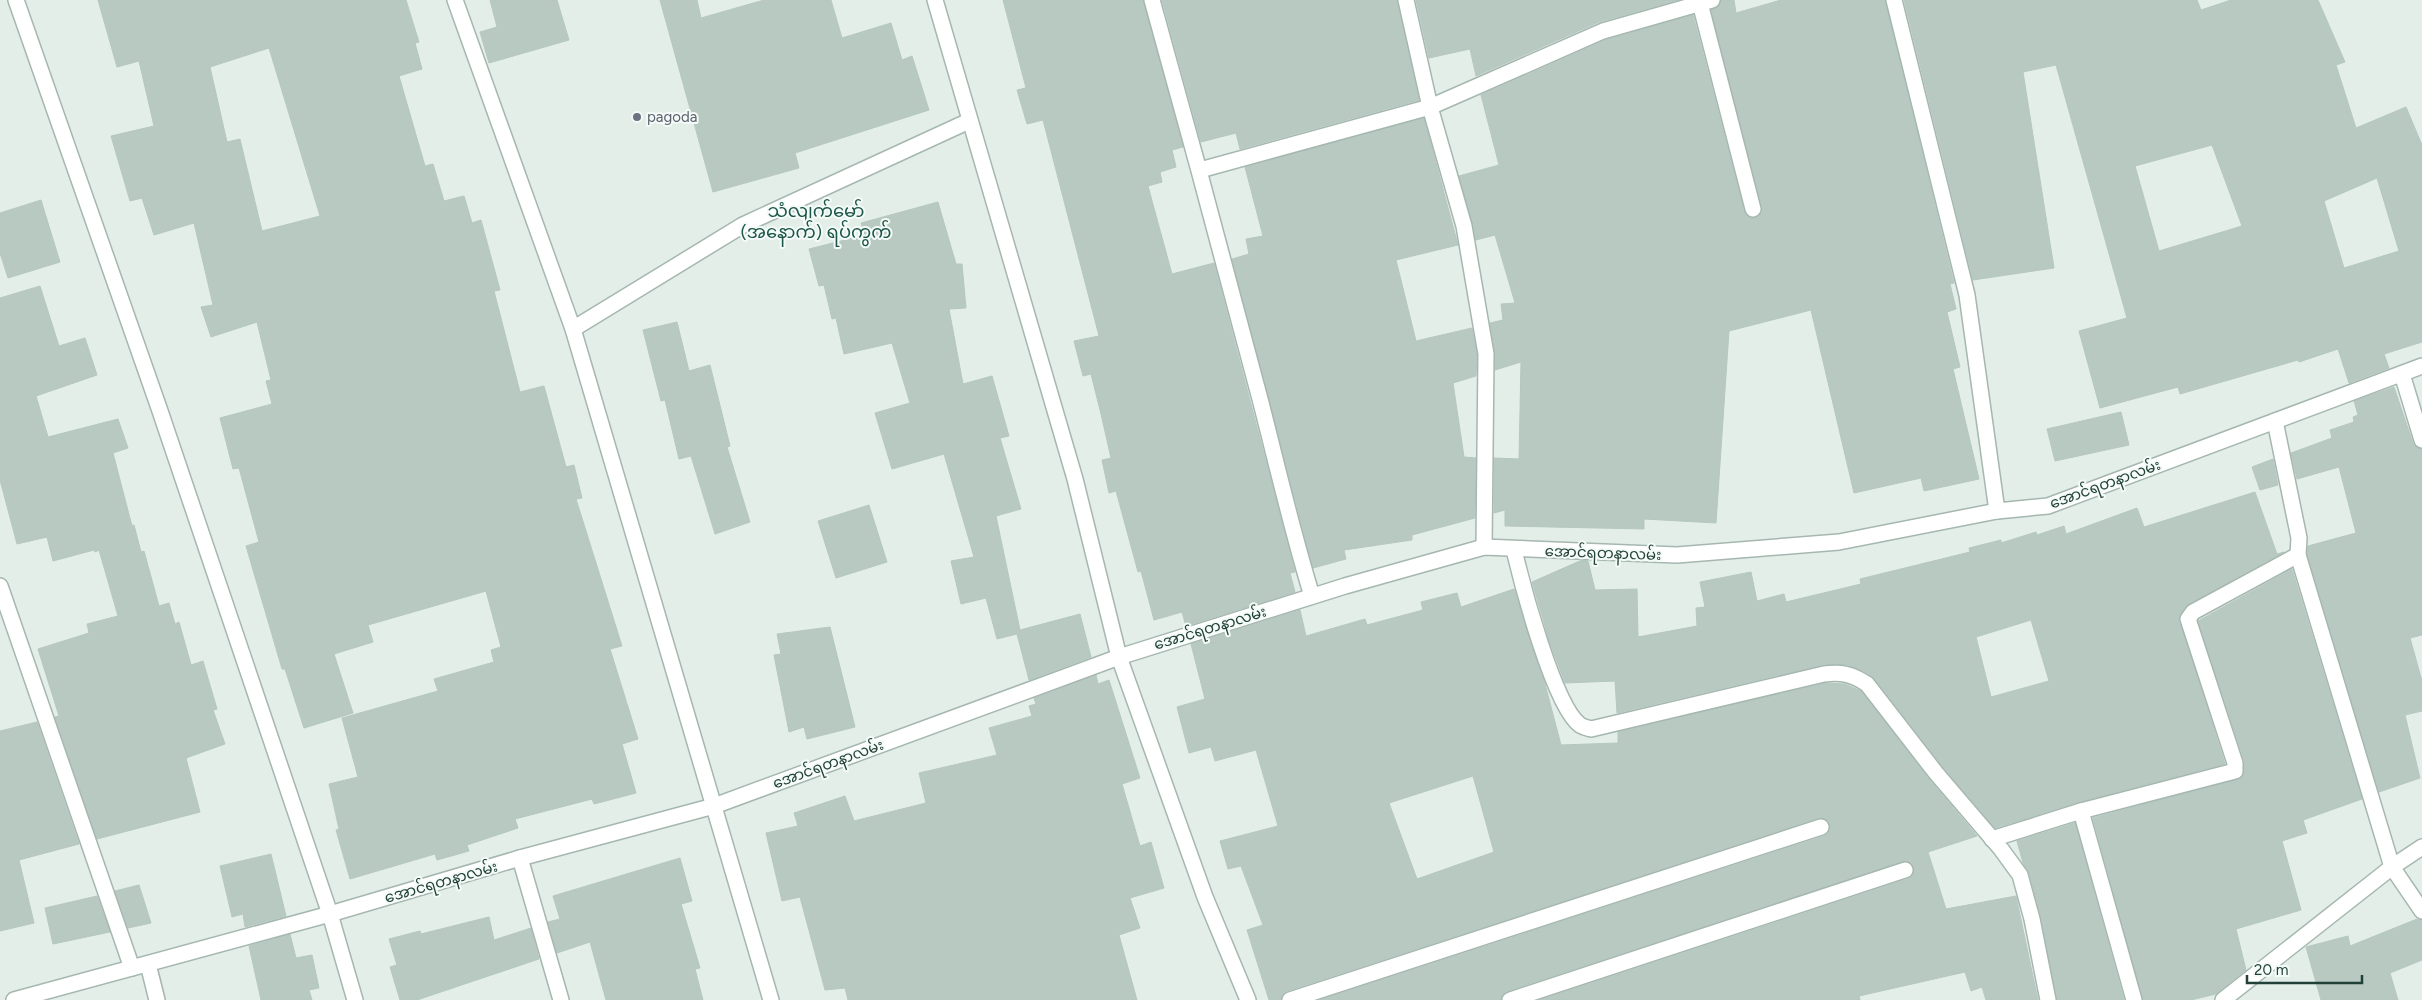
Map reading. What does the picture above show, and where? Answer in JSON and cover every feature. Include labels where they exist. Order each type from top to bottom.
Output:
[{"type":"street","points":[[16,0],[159,408],[330,914],[355,1000]]},
{"type":"street","points":[[455,0],[574,329],[771,1000]]},
{"type":"street","points":[[935,0],[1075,479],[1119,657],[1205,897],[1248,1000]]},
{"type":"street","points":[[1152,0],[1200,170],[1266,420],[1290,524],[1312,596]]},
{"type":"street","points":[[1406,0],[1430,107],[1464,226],[1486,354],[1484,547]]},
{"type":"street","points":[[1894,0],[1966,295],[1997,511]]},
{"type":"street","points":[[1200,170],[1430,107],[1603,30],[1706,2],[1753,209]]},
{"type":"street","points":[[574,329],[744,225],[969,120]]},
{"type":"street","name":"အောင်ရတနာလမ်း","points":[[14,1000],[330,914],[520,858],[714,806],[1119,657],[1312,596],[1484,547],[1514,550],[1677,555],[1839,542],[1997,511],[2048,506],[2422,366]]},
{"type":"street","points":[[2402,374],[2422,440]]},
{"type":"street","points":[[2275,421],[2299,538],[2298,555],[2392,867],[2422,911]]},
{"type":"street","points":[[1514,550],[1546,661],[1570,712],[1580,725],[1591,729],[1605,727],[1824,674],[1842,672],[1856,676],[1867,684],[1936,773],[2020,875],[2032,919],[2048,1000]]},
{"type":"street","points":[[1992,839],[2081,811],[2235,772],[2235,763],[2188,619],[2193,612],[2298,555]]},
{"type":"street","points":[[0,586],[132,968]]},
{"type":"street","points":[[2081,811],[2134,1000]]},
{"type":"street","points":[[1290,1000],[1821,827]]},
{"type":"street","points":[[2223,1000],[2392,867],[2422,847]]},
{"type":"street","points":[[520,858],[562,1000]]},
{"type":"street","points":[[1510,1000],[1905,870]]},
{"type":"street","points":[[148,964],[157,1000]]},
{"type":"building","points":[[98,0],[406,0],[419,42],[415,43],[422,69],[399,76],[425,166],[433,164],[444,201],[464,196],[472,223],[481,220],[500,290],[494,291],[520,392],[544,386],[566,467],[574,465],[582,498],[576,499],[622,646],[610,649],[638,739],[622,744],[636,793],[594,804],[592,799],[515,819],[518,828],[467,845],[469,851],[437,860],[435,854],[350,879],[336,830],[339,829],[329,784],[358,777],[342,718],[438,691],[434,679],[494,662],[491,650],[501,647],[486,591],[368,625],[373,642],[334,654],[353,713],[304,728],[285,669],[282,669],[246,546],[259,542],[239,468],[233,469],[220,418],[272,404],[266,381],[271,380],[257,322],[211,337],[201,307],[213,305],[194,223],[154,235],[142,198],[130,201],[111,136],[154,126],[139,61],[117,67]],"holes":[[[269,48],[320,216],[262,231],[240,139],[227,142],[210,67]]]},
{"type":"building","points":[[490,0],[557,0],[569,40],[489,63],[480,32],[497,27]]},
{"type":"building","points":[[660,0],[697,0],[701,18],[764,0],[831,0],[842,38],[891,23],[902,60],[912,56],[929,110],[795,153],[799,168],[713,192]]},
{"type":"building","points":[[1003,0],[1143,0],[1183,147],[1172,150],[1176,167],[1160,172],[1162,182],[1148,186],[1172,274],[1214,263],[1295,572],[1290,573],[1295,592],[1186,626],[1182,612],[1154,620],[1141,571],[1138,572],[1116,491],[1109,493],[1102,460],[1111,458],[1101,414],[1091,374],[1083,376],[1074,341],[1099,336],[1043,120],[1027,124],[1017,90],[1026,88]]},
{"type":"building","points":[[1162,0],[1397,0],[1419,100],[1240,149],[1236,133],[1201,142]]},
{"type":"building","points":[[1416,0],[1678,0],[1599,22],[1476,76],[1470,49],[1429,58]]},
{"type":"building","points":[[1721,0],[1734,0],[1736,13],[1781,0],[1885,0],[1954,283],[1950,284],[1956,309],[1947,312],[1960,367],[1953,369],[1979,479],[1924,491],[1921,478],[1854,493],[1811,310],[1729,331],[1716,523],[1644,519],[1644,529],[1505,526],[1505,510],[1494,513],[1494,458],[1519,459],[1521,362],[1495,370],[1495,353],[1490,323],[1503,320],[1501,304],[1515,303],[1495,235],[1476,240],[1459,176],[1499,165],[1481,95],[1606,40],[1693,15],[1744,211],[1750,218],[1756,218],[1762,212],[1762,207],[1711,10],[1719,6]]},
{"type":"building","points":[[1904,0],[2197,0],[2201,10],[2231,0],[2318,0],[2345,62],[2336,65],[2356,128],[2406,107],[2422,145],[2422,342],[2384,354],[2389,368],[2349,383],[2338,349],[2299,362],[2298,360],[2180,394],[2178,387],[2100,408],[2079,331],[2127,318],[2056,65],[2023,72],[2054,268],[1973,280]],"holes":[[[2212,145],[2242,226],[2159,251],[2135,166]],[[2377,178],[2399,251],[2344,268],[2324,201]]]},
{"type":"building","points":[[1424,118],[1458,245],[1396,260],[1416,341],[1472,328],[1477,355],[1476,376],[1453,383],[1464,457],[1476,458],[1475,518],[1412,535],[1412,540],[1344,550],[1346,559],[1313,568],[1232,259],[1249,254],[1246,239],[1263,236],[1245,167]]},
{"type":"building","points":[[41,200],[60,262],[8,278],[0,253],[0,213]]},
{"type":"building","points":[[938,202],[956,264],[962,264],[966,308],[949,309],[963,384],[992,376],[1009,436],[1000,438],[1021,509],[996,516],[1020,630],[1080,614],[1091,657],[1029,680],[1017,634],[997,639],[986,598],[961,604],[951,561],[974,557],[944,454],[892,469],[875,413],[910,403],[892,343],[844,354],[836,318],[832,319],[824,285],[819,286],[809,249],[865,235],[861,223]]},
{"type":"building","points":[[40,286],[59,346],[85,338],[97,375],[36,396],[48,437],[118,419],[128,448],[113,453],[132,526],[134,525],[141,552],[144,551],[159,606],[169,603],[175,624],[179,622],[191,665],[203,661],[217,709],[213,710],[225,744],[186,758],[200,812],[97,839],[55,717],[59,716],[38,649],[89,633],[87,624],[118,616],[99,550],[53,561],[47,537],[17,544],[0,480],[0,298]]},
{"type":"building","points":[[677,322],[689,371],[710,365],[730,446],[727,447],[750,522],[715,534],[691,456],[679,459],[665,400],[661,401],[643,330]]},
{"type":"building","points":[[2394,387],[2413,443],[2416,447],[2422,449],[2422,635],[2410,638],[2422,681],[2422,711],[2405,715],[2420,778],[2379,792],[2307,554],[2308,546],[2356,533],[2339,467],[2297,479],[2291,453],[2332,438],[2330,430],[2354,422],[2353,417],[2358,415],[2354,401]]},
{"type":"building","points":[[2121,412],[2129,445],[2055,461],[2047,429]]},
{"type":"building","points":[[2273,459],[2278,485],[2260,490],[2252,467]]},
{"type":"building","points":[[2255,492],[2277,554],[2284,552],[2189,604],[2179,618],[2225,764],[2079,802],[1995,828],[1943,767],[1874,678],[1866,672],[1848,665],[1822,665],[1617,713],[1615,681],[1565,683],[1549,640],[1532,582],[1582,560],[1588,561],[1595,590],[1637,589],[1638,637],[1697,626],[1696,608],[1705,607],[1700,582],[1751,572],[1757,601],[1784,594],[1786,602],[1861,584],[1860,579],[1970,552],[1969,548],[2001,540],[2001,543],[2036,532],[2037,535],[2064,526],[2066,534],[2137,508],[2144,527]],"holes":[[[2031,620],[2049,681],[1991,697],[1976,637]]]},
{"type":"building","points":[[869,505],[887,562],[836,578],[818,521]]},
{"type":"building","points":[[2292,569],[2362,799],[2303,820],[2307,833],[2282,841],[2301,910],[2236,929],[2246,970],[2216,994],[2191,1000],[2143,1000],[2093,818],[2241,778],[2244,771],[2244,760],[2198,621]]},
{"type":"building","points":[[1514,589],[1545,684],[1561,745],[1618,743],[1618,732],[1825,683],[1845,684],[1861,691],[1929,779],[1977,836],[1928,852],[1946,909],[2016,896],[2038,1000],[1986,1000],[1982,987],[1971,991],[1965,972],[1859,996],[1860,1000],[1540,1000],[1908,879],[1912,876],[1914,868],[1906,861],[1507,991],[1503,994],[1501,1000],[1320,1000],[1824,836],[1828,833],[1830,825],[1822,818],[1287,991],[1283,994],[1281,1000],[1269,1000],[1247,930],[1263,925],[1241,866],[1228,869],[1220,841],[1278,826],[1256,750],[1215,761],[1211,747],[1189,753],[1177,707],[1205,699],[1191,644],[1300,610],[1306,636],[1365,619],[1367,625],[1423,610],[1421,602],[1457,593],[1461,607]],"holes":[[[1473,776],[1494,852],[1417,879],[1389,803]]]},
{"type":"building","points":[[830,627],[855,727],[807,739],[804,727],[789,732],[774,655],[781,654],[777,634]]},
{"type":"building","points":[[1096,675],[1098,684],[1109,680],[1140,778],[1122,784],[1140,846],[1151,842],[1164,888],[1130,898],[1140,928],[1119,935],[1137,1000],[848,1000],[845,988],[825,990],[800,897],[782,901],[766,833],[798,826],[794,813],[845,796],[854,821],[926,803],[919,773],[997,755],[989,728],[1032,716],[1029,706],[1036,704],[1034,698]]},
{"type":"building","points":[[37,722],[79,844],[19,860],[34,923],[0,931],[0,731]]},
{"type":"building","points":[[2075,823],[2124,1000],[2057,1000],[2041,917],[2029,873],[2023,863],[2017,841]]},
{"type":"building","points":[[271,854],[286,916],[245,927],[243,914],[232,917],[220,866]]},
{"type":"building","points":[[680,858],[692,901],[681,904],[700,968],[695,969],[703,1000],[606,1000],[590,942],[557,953],[548,922],[560,919],[553,896]]},
{"type":"building","points":[[139,885],[151,923],[128,928],[115,891]]},
{"type":"building","points":[[97,896],[110,932],[53,944],[45,908]]},
{"type":"building","points":[[489,917],[494,940],[531,928],[539,959],[417,1000],[400,1000],[390,967],[397,965],[389,939],[420,931],[421,934]]},
{"type":"building","points":[[2417,919],[2422,920],[2422,960],[2390,973],[2398,1000],[2321,1000],[2306,947],[2348,936],[2350,946]]},
{"type":"building","points":[[290,934],[296,958],[312,955],[319,988],[309,990],[312,1000],[261,1000],[249,946]]},
{"type":"place","name":"pagoda","points":[[637,117]]},
{"type":"district","name":"သံလျက်မော် (အနောက်) ရပ်ကွက်","points":[[816,221]]}]
